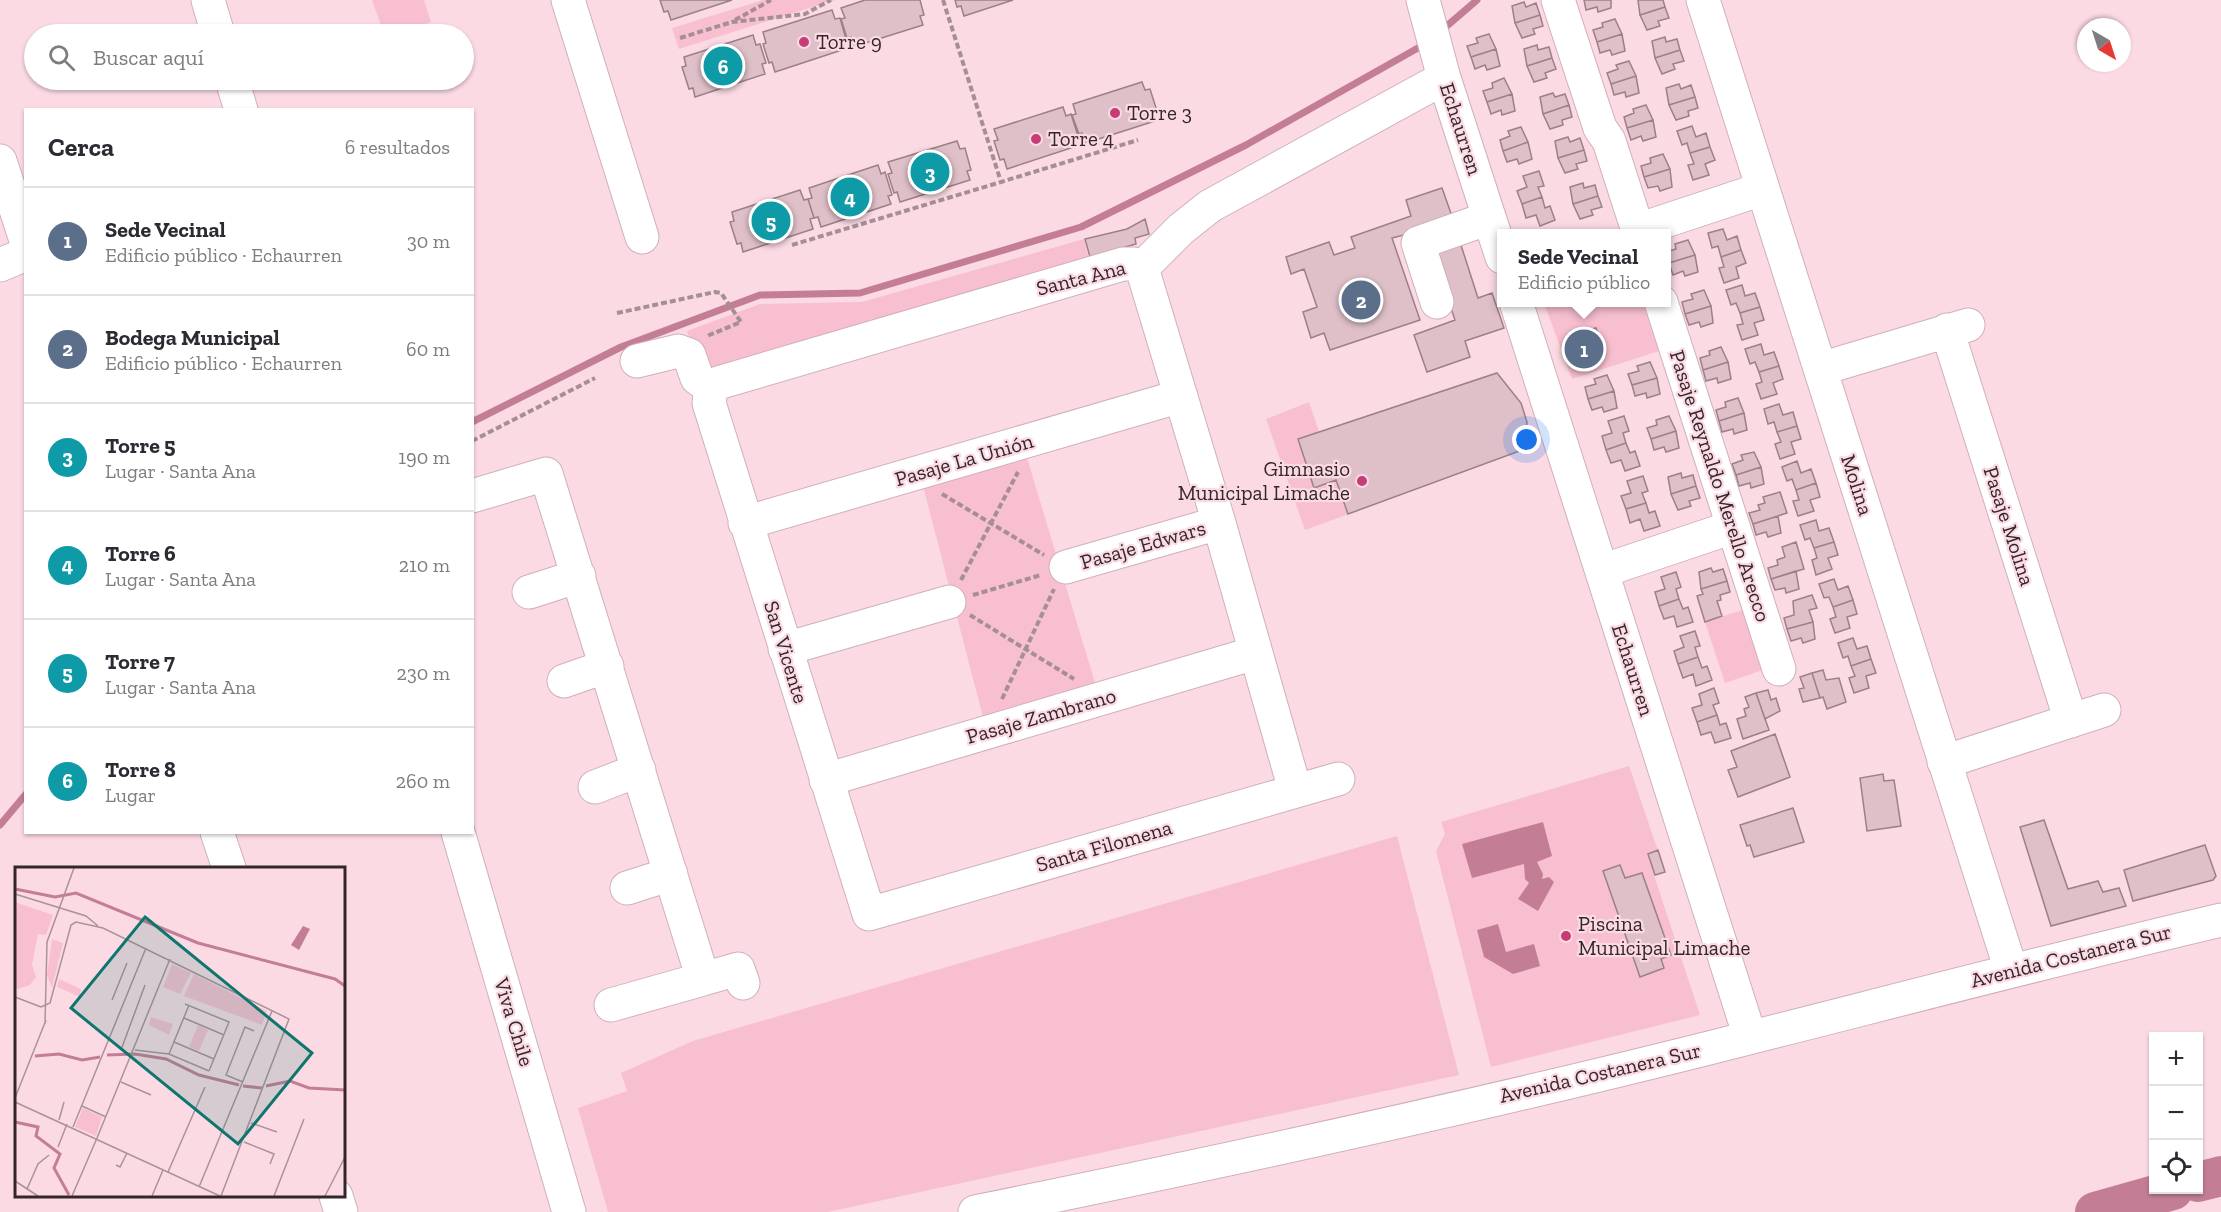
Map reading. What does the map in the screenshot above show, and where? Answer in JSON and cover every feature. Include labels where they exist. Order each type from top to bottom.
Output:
[{"type":"street","points":[[208,0],[215,24]]},
{"type":"street","points":[[568,0],[642,237]]},
{"type":"street","points":[[1558,0],[1600,128],[1609,141],[1637,229]]},
{"type":"street","name":"Molina","points":[[1703,0],[2011,970]]},
{"type":"street","name":"Echaurren","points":[[1425,9],[1497,242]]},
{"type":"street","name":"Santa Ana","points":[[711,388],[718,383],[1123,264],[1134,264],[1142,268],[1191,220],[1210,206],[1440,63]]},
{"type":"street","points":[[235,90],[240,108]]},
{"type":"street","points":[[0,161],[24,234]]},
{"type":"street","points":[[1647,229],[1762,189]]},
{"type":"street","points":[[1437,302],[1418,243],[1489,218]]},
{"type":"street","points":[[0,265],[24,255]]},
{"type":"street","points":[[1142,268],[1220,523],[1295,790]]},
{"type":"street","name":"Echaurren","points":[[1517,307],[1750,1037]]},
{"type":"street","name":"Pasaje Reynaldo Merello Arecco","points":[[1662,307],[1779,669]]},
{"type":"street","name":"Pasaje Molina","points":[[1820,369],[1958,328],[2071,721]]},
{"type":"street","points":[[637,361],[678,351],[684,353],[689,355],[697,378],[711,388]]},
{"type":"street","name":"San Vicente","points":[[711,388],[709,403],[745,523],[870,914]]},
{"type":"street","name":"Pasaje La Unión","points":[[745,523],[1181,396]]},
{"type":"street","points":[[474,495],[546,474],[703,979]]},
{"type":"street","name":"Pasaje Edwars","points":[[1066,567],[1220,523]]},
{"type":"street","points":[[1602,572],[1733,527]]},
{"type":"street","points":[[529,592],[579,576]]},
{"type":"street","points":[[785,649],[949,602]]},
{"type":"street","name":"Pasaje Zambrano","points":[[826,780],[1255,653]]},
{"type":"street","points":[[564,681],[607,666]]},
{"type":"street","points":[[1944,762],[2104,710]]},
{"type":"street","points":[[595,787],[639,770]]},
{"type":"street","name":"Santa Filomena","points":[[870,914],[1338,779]]},
{"type":"street","points":[[218,834],[229,867]]},
{"type":"street","name":"Viva Chile","points":[[459,834],[569,1212]]},
{"type":"street","points":[[627,888],[671,874]]},
{"type":"street","name":"Avenida Costanera Sur","points":[[975,1212],[1226,1161],[1750,1037],[2011,970],[2221,920]]},
{"type":"street","points":[[611,1005],[738,969],[743,983]]},
{"type":"street","points":[[336,1197],[341,1212]]},
{"type":"path","points":[[680,38],[732,21],[771,0]]},
{"type":"path","points":[[732,21],[805,14],[831,0]]},
{"type":"path","points":[[943,0],[1001,182]]},
{"type":"path","points":[[792,245],[1138,140]]},
{"type":"path","points":[[617,313],[716,292],[725,298],[738,315],[740,324],[689,342],[684,353]]},
{"type":"path","points":[[474,440],[595,378]]},
{"type":"path","points":[[949,602],[1034,440]]},
{"type":"path","points":[[911,476],[1066,567]]},
{"type":"path","points":[[949,602],[1066,567]]},
{"type":"path","points":[[986,732],[1024,648],[1066,567]]},
{"type":"path","points":[[949,602],[1104,698]]},
{"type":"shaded area","points":[[372,0],[424,0],[431,22],[425,24],[380,24]]},
{"type":"shaded area","points":[[763,0],[835,0],[679,49],[672,28]]},
{"type":"shaded area","points":[[1084,239],[1090,263],[712,374],[698,364],[687,331],[760,304],[862,302]]},
{"type":"shaded area","points":[[1545,307],[1644,307],[1659,351],[1572,379]]},
{"type":"shaded area","name":"Gimnasio Municipal Limache","points":[[1497,373],[1522,407],[1527,427],[1525,449],[1305,530],[1266,419],[1309,402],[1319,432]]},
{"type":"shaded area","points":[[1027,458],[1096,686],[983,717],[923,486]]},
{"type":"shaded area","points":[[1752,607],[1771,667],[1725,683],[1705,622]]},
{"type":"shaded area","name":"Piscina Municipal Limache","points":[[1629,766],[1665,871],[1654,875],[1700,1015],[1491,1067],[1436,851],[1445,834],[1441,822]]},
{"type":"shaded area","points":[[1543,822],[1552,856],[1537,862],[1543,874],[1542,879],[1549,877],[1554,882],[1538,911],[1518,899],[1529,883],[1525,879],[1524,864],[1472,878],[1462,844]]},
{"type":"shaded area","points":[[1397,836],[1459,1075],[828,1212],[608,1212],[578,1108],[627,1091],[621,1073],[693,1041]]},
{"type":"shaded area","points":[[1498,924],[1506,952],[1534,944],[1540,966],[1513,974],[1484,957],[1477,930]]},
{"type":"building","points":[[660,0],[732,0],[671,20],[668,11],[664,12]]},
{"type":"building","points":[[865,0],[920,0],[924,15],[920,16],[923,25],[853,47],[851,37],[847,38],[841,19],[845,18],[841,8]]},
{"type":"building","points":[[955,0],[1013,0],[964,16],[961,6],[957,7]]},
{"type":"building","points":[[1584,0],[1611,0],[1611,8],[1598,12],[1597,7],[1586,10]]},
{"type":"building","points":[[1638,0],[1663,0],[1665,7],[1640,15]]},
{"type":"building","points":[[1524,2],[1526,7],[1536,3],[1540,15],[1515,23],[1512,6]]},
{"type":"building","points":[[1665,7],[1669,18],[1658,21],[1660,26],[1647,30],[1640,15]]},
{"type":"building","name":"Torre 9","points":[[832,10],[835,19],[840,18],[846,39],[842,41],[845,49],[775,72],[772,62],[769,63],[763,44],[766,43],[763,32]]},
{"type":"building","points":[[1540,15],[1543,26],[1533,29],[1535,34],[1522,38],[1515,23]]},
{"type":"building","points":[[1615,19],[1622,34],[1597,42],[1593,30],[1603,27],[1602,23]]},
{"type":"building","points":[[1489,34],[1496,49],[1471,57],[1467,46],[1478,43],[1476,38]]},
{"type":"building","points":[[1622,34],[1625,51],[1612,55],[1610,50],[1600,53],[1597,42]]},
{"type":"building","points":[[753,35],[756,45],[760,44],[766,63],[762,64],[765,74],[695,97],[693,88],[689,89],[682,67],[686,66],[684,57]]},
{"type":"building","points":[[1665,37],[1666,42],[1677,39],[1680,50],[1655,58],[1652,41]]},
{"type":"building","points":[[1537,45],[1538,50],[1549,47],[1552,58],[1527,66],[1524,49]]},
{"type":"building","points":[[1496,49],[1500,66],[1487,70],[1485,65],[1475,69],[1471,57]]},
{"type":"building","points":[[1680,50],[1684,61],[1673,64],[1675,69],[1662,74],[1655,58]]},
{"type":"building","points":[[1552,58],[1556,69],[1545,73],[1547,78],[1534,82],[1527,66]]},
{"type":"building","points":[[1629,61],[1636,76],[1611,84],[1607,73],[1618,69],[1616,65]]},
{"type":"building","points":[[1636,76],[1639,93],[1626,97],[1625,92],[1614,95],[1611,84]]},
{"type":"building","points":[[1504,78],[1512,94],[1487,102],[1483,91],[1493,88],[1492,83]]},
{"type":"building","name":"Torre 3","points":[[1142,82],[1145,90],[1150,89],[1157,111],[1153,112],[1155,121],[1086,143],[1082,133],[1079,134],[1072,115],[1076,114],[1073,104]]},
{"type":"building","points":[[1679,84],[1681,89],[1691,85],[1695,97],[1669,105],[1666,88]]},
{"type":"building","points":[[1553,93],[1555,97],[1565,94],[1569,105],[1543,114],[1540,97]]},
{"type":"building","points":[[1512,94],[1515,111],[1502,115],[1501,110],[1491,114],[1487,102]]},
{"type":"building","points":[[1695,97],[1698,108],[1688,111],[1689,116],[1676,120],[1669,105]]},
{"type":"building","points":[[1569,105],[1572,117],[1562,120],[1563,125],[1550,129],[1543,114]]},
{"type":"building","points":[[1646,105],[1653,120],[1627,128],[1624,117],[1634,113],[1633,109]]},
{"type":"building","name":"Torre 4","points":[[1063,107],[1066,116],[1071,114],[1078,136],[1074,138],[1077,146],[1007,169],[1004,159],[1000,160],[994,141],[998,140],[994,129]]},
{"type":"building","points":[[1653,120],[1656,137],[1643,141],[1641,136],[1631,140],[1627,128]]},
{"type":"building","points":[[1692,126],[1696,137],[1706,133],[1710,147],[1690,153],[1687,143],[1682,145],[1677,131]]},
{"type":"building","points":[[1521,127],[1528,142],[1503,151],[1500,140],[1510,136],[1508,131]]},
{"type":"building","points":[[1568,137],[1570,142],[1580,138],[1584,150],[1558,158],[1555,141]]},
{"type":"building","points":[[957,141],[960,149],[965,148],[971,170],[967,171],[970,180],[900,202],[897,192],[894,193],[888,174],[892,173],[888,162]]},
{"type":"building","points":[[1528,142],[1532,159],[1519,164],[1517,159],[1507,162],[1503,151]]},
{"type":"building","points":[[1710,147],[1715,160],[1705,164],[1709,175],[1693,180],[1688,165],[1694,164],[1690,153]]},
{"type":"building","points":[[1584,150],[1587,161],[1576,164],[1578,169],[1565,173],[1558,158]]},
{"type":"building","points":[[1663,154],[1670,169],[1644,177],[1641,166],[1651,163],[1650,158]]},
{"type":"building","points":[[878,165],[881,174],[885,172],[892,195],[888,196],[891,204],[821,227],[818,217],[814,218],[808,199],[812,198],[809,188]]},
{"type":"building","points":[[1670,169],[1672,187],[1660,191],[1658,186],[1648,188],[1644,177]]},
{"type":"building","points":[[1539,171],[1544,186],[1538,187],[1542,197],[1522,204],[1517,191],[1527,187],[1523,176]]},
{"type":"building","points":[[1583,183],[1584,188],[1595,185],[1598,196],[1573,204],[1570,187]]},
{"type":"building","points":[[1442,188],[1454,222],[1392,238],[1420,320],[1330,350],[1324,333],[1311,338],[1303,312],[1317,307],[1304,269],[1291,274],[1286,257],[1329,242],[1334,255],[1355,248],[1351,237],[1411,216],[1406,200]]},
{"type":"building","points":[[800,190],[804,200],[808,199],[814,218],[810,219],[813,229],[743,252],[741,243],[737,244],[730,222],[734,221],[732,212]]},
{"type":"building","points":[[1598,196],[1602,207],[1591,210],[1593,215],[1580,219],[1573,204]]},
{"type":"building","points":[[1542,197],[1545,208],[1550,206],[1555,220],[1540,226],[1536,215],[1526,218],[1522,204]]},
{"type":"building","points":[[1145,219],[1149,234],[1135,238],[1136,244],[1090,257],[1085,239],[1127,229]]},
{"type":"building","points":[[1723,229],[1727,240],[1737,236],[1741,250],[1721,257],[1718,246],[1712,248],[1708,233]]},
{"type":"building","points":[[1459,239],[1478,298],[1492,293],[1504,328],[1465,341],[1470,357],[1427,372],[1414,335],[1455,320],[1431,249]]},
{"type":"building","points":[[1688,240],[1695,255],[1671,262],[1671,250],[1676,249],[1675,244]]},
{"type":"building","points":[[1741,250],[1746,263],[1736,267],[1739,278],[1724,283],[1719,268],[1724,267],[1721,257]]},
{"type":"building","points":[[1695,255],[1698,272],[1685,276],[1683,271],[1673,275],[1671,262]]},
{"type":"building","points":[[1742,285],[1745,296],[1755,293],[1760,307],[1740,313],[1736,303],[1731,305],[1726,290]]},
{"type":"building","points":[[1704,290],[1711,306],[1685,314],[1682,302],[1693,299],[1691,294]]},
{"type":"building","points":[[1711,306],[1713,323],[1701,327],[1699,322],[1689,325],[1685,314]]},
{"type":"building","points":[[1760,307],[1764,320],[1754,323],[1758,335],[1742,340],[1737,325],[1743,324],[1740,313]]},
{"type":"building","points":[[1596,328],[1602,347],[1591,351],[1595,363],[1579,369],[1567,335]]},
{"type":"building","points":[[1761,344],[1764,355],[1774,352],[1779,366],[1759,372],[1755,362],[1750,364],[1745,349]]},
{"type":"building","points":[[1721,347],[1728,362],[1703,370],[1700,358],[1710,355],[1709,351]]},
{"type":"building","points":[[1650,362],[1657,378],[1632,385],[1628,374],[1639,371],[1637,366]]},
{"type":"building","points":[[1728,362],[1731,379],[1718,383],[1717,378],[1706,381],[1703,370]]},
{"type":"building","points":[[1779,366],[1783,379],[1773,383],[1777,394],[1761,399],[1756,384],[1762,382],[1759,372]]},
{"type":"building","name":"Gimnasio Municipal Limache","points":[[1497,373],[1521,403],[1527,422],[1525,449],[1348,514],[1336,480],[1314,488],[1298,439]]},
{"type":"building","points":[[1607,375],[1614,391],[1588,399],[1585,387],[1596,384],[1594,379]]},
{"type":"building","points":[[1657,378],[1660,394],[1647,398],[1646,393],[1635,396],[1632,385]]},
{"type":"building","points":[[1614,391],[1617,408],[1604,412],[1602,407],[1592,410],[1588,399]]},
{"type":"building","points":[[1738,398],[1744,413],[1719,421],[1716,410],[1726,407],[1725,402]]},
{"type":"building","points":[[1779,404],[1783,415],[1793,412],[1797,426],[1777,432],[1774,422],[1768,424],[1764,409]]},
{"type":"building","points":[[1744,413],[1747,430],[1734,434],[1733,429],[1722,432],[1719,421]]},
{"type":"building","points":[[1624,416],[1629,431],[1623,433],[1626,443],[1606,450],[1602,436],[1612,433],[1608,421]]},
{"type":"building","points":[[1669,416],[1676,431],[1651,439],[1647,428],[1657,425],[1656,420]]},
{"type":"building","points":[[1797,426],[1801,439],[1791,442],[1795,454],[1780,459],[1775,444],[1781,442],[1777,432]]},
{"type":"building","points":[[1676,431],[1679,448],[1666,452],[1664,447],[1654,450],[1651,439]]},
{"type":"building","points":[[1626,443],[1630,453],[1635,451],[1640,466],[1625,471],[1621,460],[1611,463],[1606,450]]},
{"type":"building","points":[[1754,452],[1761,467],[1736,475],[1732,464],[1743,460],[1741,455]]},
{"type":"building","points":[[1797,461],[1801,473],[1811,469],[1816,483],[1796,490],[1792,479],[1787,481],[1782,467]]},
{"type":"building","points":[[1761,467],[1764,484],[1751,488],[1750,483],[1739,486],[1736,475]]},
{"type":"building","points":[[1681,473],[1682,478],[1693,475],[1696,486],[1671,494],[1668,477]]},
{"type":"building","points":[[1643,476],[1648,491],[1642,493],[1646,503],[1626,509],[1621,496],[1631,493],[1627,481]]},
{"type":"building","points":[[1816,483],[1820,497],[1810,500],[1814,511],[1798,516],[1793,501],[1799,500],[1796,490]]},
{"type":"building","points":[[1696,486],[1700,498],[1689,501],[1691,506],[1678,510],[1671,494]]},
{"type":"building","points":[[1780,492],[1787,513],[1753,524],[1749,513],[1760,510],[1758,505],[1765,503],[1763,497]]},
{"type":"building","points":[[1646,503],[1649,513],[1655,511],[1660,526],[1644,531],[1640,519],[1630,523],[1626,509]]},
{"type":"building","points":[[1778,516],[1781,533],[1768,537],[1766,532],[1756,535],[1753,524]]},
{"type":"building","points":[[1816,520],[1819,531],[1829,528],[1834,542],[1814,548],[1810,538],[1805,540],[1800,525]]},
{"type":"building","points":[[1796,542],[1804,569],[1771,579],[1768,568],[1778,565],[1777,560],[1785,557],[1782,547]]},
{"type":"building","points":[[1834,542],[1838,555],[1828,558],[1832,569],[1816,575],[1812,560],[1817,558],[1814,548]]},
{"type":"building","points":[[1711,568],[1713,572],[1723,569],[1727,581],[1701,589],[1699,572]]},
{"type":"building","points":[[1796,571],[1799,589],[1786,593],[1785,588],[1775,590],[1771,579]]},
{"type":"building","points":[[1676,572],[1681,587],[1676,589],[1679,599],[1659,606],[1655,592],[1665,589],[1661,577]]},
{"type":"building","points":[[1834,579],[1838,590],[1848,586],[1853,600],[1833,607],[1829,597],[1824,598],[1819,584]]},
{"type":"building","points":[[1727,581],[1730,592],[1720,595],[1721,600],[1717,601],[1722,616],[1705,622],[1697,596],[1703,594],[1701,589]]},
{"type":"building","points":[[1812,595],[1817,608],[1809,610],[1813,622],[1787,629],[1784,618],[1794,615],[1793,601]]},
{"type":"building","points":[[1679,599],[1683,609],[1688,607],[1693,622],[1677,627],[1674,616],[1664,619],[1659,606]]},
{"type":"building","points":[[1853,600],[1857,614],[1847,617],[1850,628],[1835,633],[1830,619],[1836,617],[1833,607]]},
{"type":"building","points":[[1813,622],[1815,639],[1803,643],[1801,638],[1791,641],[1787,629]]},
{"type":"building","points":[[1695,631],[1700,646],[1695,647],[1698,657],[1678,664],[1674,651],[1684,647],[1680,636]]},
{"type":"building","points":[[1853,638],[1857,649],[1867,646],[1871,659],[1851,666],[1848,656],[1843,658],[1838,643]]},
{"type":"building","points":[[1698,657],[1702,668],[1707,666],[1712,680],[1696,686],[1693,674],[1683,678],[1678,664]]},
{"type":"building","points":[[1871,659],[1876,673],[1866,676],[1869,688],[1854,693],[1849,678],[1855,676],[1851,666]]},
{"type":"building","points":[[1823,670],[1826,680],[1839,678],[1846,702],[1827,709],[1823,697],[1820,698],[1812,673]]},
{"type":"building","points":[[1812,673],[1820,698],[1803,702],[1799,689],[1804,688],[1800,677]]},
{"type":"building","points":[[1714,688],[1719,703],[1713,705],[1717,715],[1697,722],[1692,708],[1702,705],[1699,694]]},
{"type":"building","points":[[1768,690],[1771,700],[1776,698],[1780,711],[1765,719],[1756,693]]},
{"type":"building","points":[[1756,693],[1769,730],[1743,739],[1737,719],[1746,716],[1744,709],[1749,707],[1745,697]]},
{"type":"building","points":[[1717,715],[1720,725],[1726,723],[1731,738],[1715,743],[1711,732],[1701,735],[1697,722]]},
{"type":"building","points":[[1775,734],[1790,777],[1738,797],[1728,770],[1737,767],[1731,751]]},
{"type":"building","points":[[1883,774],[1884,781],[1894,780],[1901,826],[1867,831],[1860,778]]},
{"type":"building","points":[[1793,808],[1804,842],[1754,857],[1750,845],[1747,846],[1740,825]]},
{"type":"building","points":[[2044,820],[2068,889],[2098,881],[2103,892],[2119,888],[2126,906],[2051,926],[2020,827]]},
{"type":"building","points":[[2205,845],[2216,876],[2213,880],[2133,901],[2124,870]]},
{"type":"building","points":[[1658,850],[1665,872],[1655,875],[1648,854]]},
{"type":"building","points":[[1620,865],[1625,878],[1642,873],[1671,955],[1661,959],[1664,968],[1640,977],[1603,871]]},
{"type":"waterway","points":[[1441,31],[1477,0]]},
{"type":"waterway","points":[[474,421],[621,347],[760,295],[860,293],[1081,227],[1246,145],[1425,44]]},
{"type":"waterway","points":[[0,825],[24,796]]},
{"type":"waterway","points":[[2203,1181],[2221,1176]]},
{"type":"waterway","points":[[2095,1212],[2159,1194]]},
{"type":"place","name":"Torre 9","points":[[804,42]]},
{"type":"place","name":"Torre 8","points":[[723,66]]},
{"type":"place","name":"Torre 3","points":[[1115,113]]},
{"type":"place","name":"Torre 4","points":[[1036,139]]},
{"type":"place","name":"Torre 5","points":[[930,172]]},
{"type":"place","name":"Torre 6","points":[[850,197]]},
{"type":"place","name":"Torre 7","points":[[771,221]]},
{"type":"place","name":"Bodega Municipal","points":[[1361,300]]},
{"type":"place","name":"Sede Vecinal","points":[[1584,349]]},
{"type":"place","name":"Gimnasio Municipal Limache","points":[[1362,481]]},
{"type":"place","name":"Piscina Municipal Limache","points":[[1566,936]]}]
